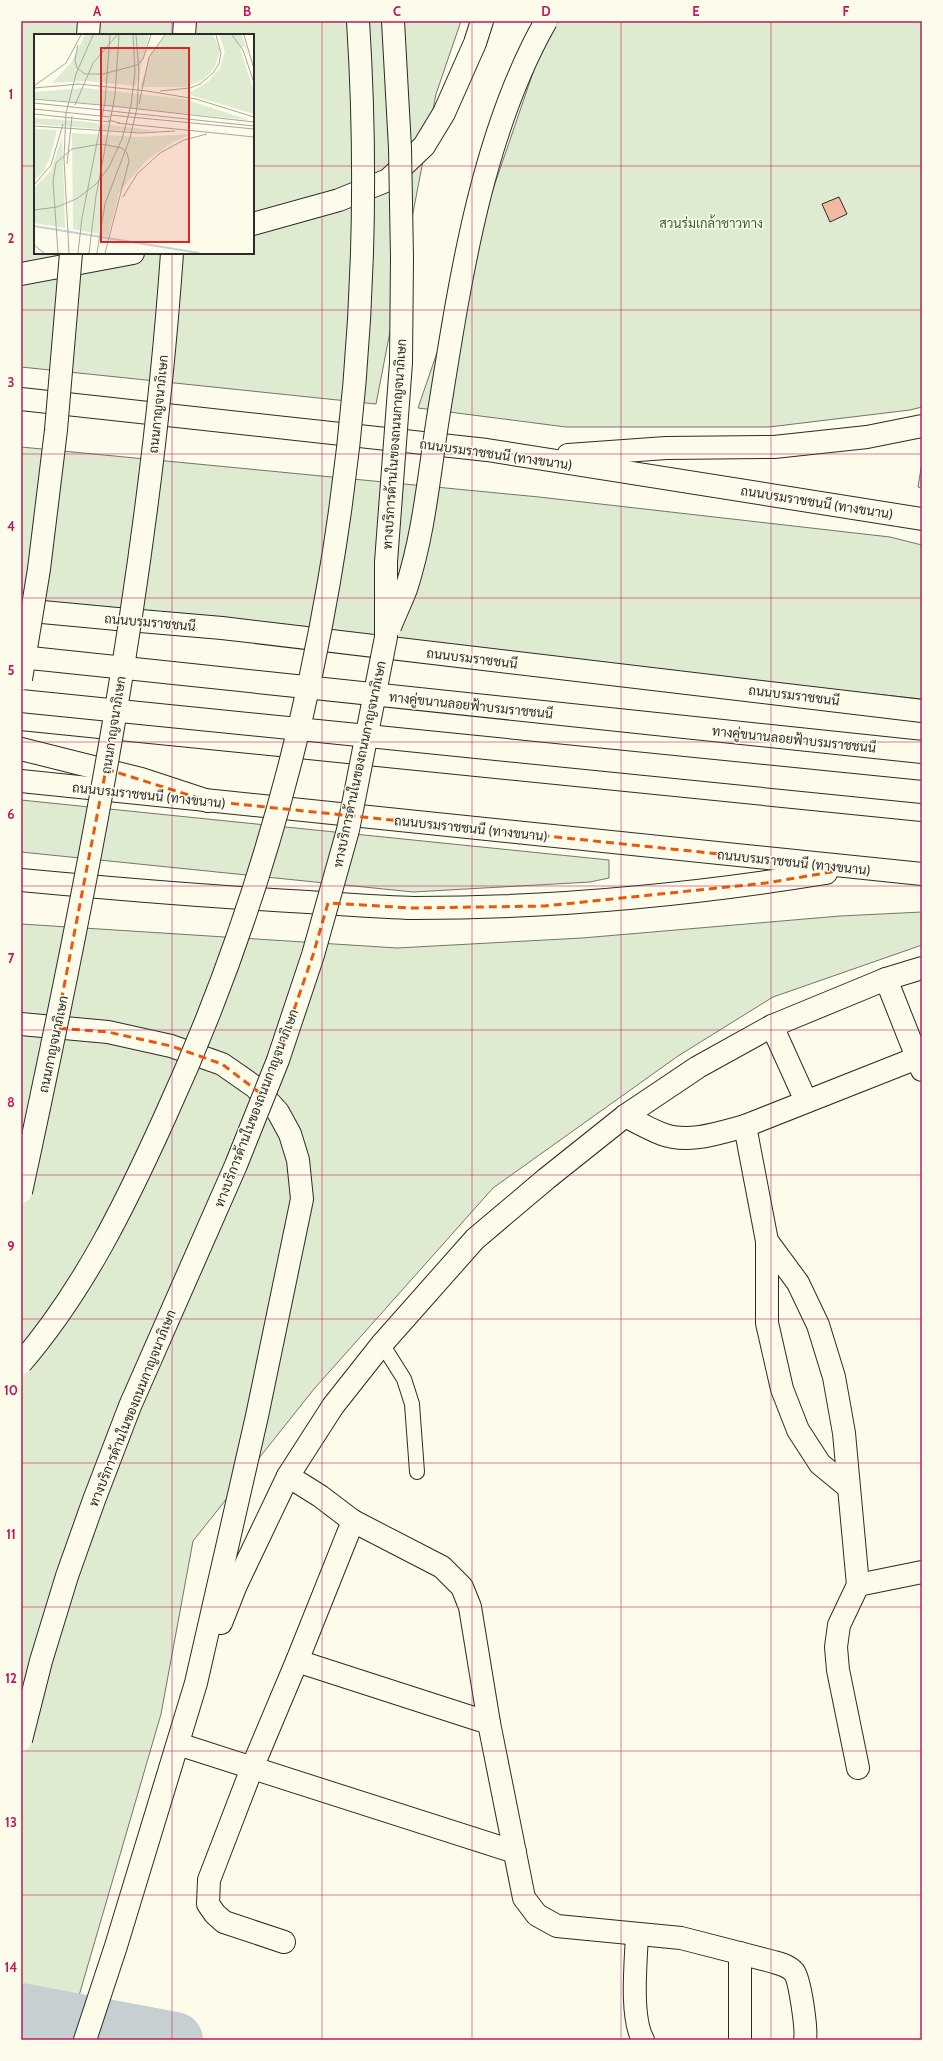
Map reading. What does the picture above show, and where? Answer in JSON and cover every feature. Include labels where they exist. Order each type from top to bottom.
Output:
[{"type":"main road","points":[[88,34],[89,21]]},
{"type":"main road","points":[[184,34],[185,21]]},
{"type":"main road","points":[[21,1363],[41,1340],[90,1267],[132,1189],[186,1073],[227,967],[268,843],[305,706],[326,600],[343,491],[354,383],[362,250],[363,139],[358,21]]},
{"type":"main road","name":"ทางบริการด้านในของถนนกาญจนาภิเษก","points":[[21,1740],[41,1661],[67,1576],[94,1500],[130,1406],[236,1164],[278,1060],[314,955],[348,830],[386,637],[386,562],[401,348],[400,164],[393,21]]},
{"type":"main road","points":[[254,224],[339,200],[388,180],[424,146],[444,113],[475,43],[482,21]]},
{"type":"main road","points":[[386,637],[406,588],[420,534],[461,277],[487,168],[513,92],[546,21]]},
{"type":"main road","points":[[21,679],[39,569],[56,430],[71,254]]},
{"type":"main road","points":[[21,274],[128,254]]},
{"type":"main road","name":"ถนนกาญจนาภิเษก","points":[[21,1192],[76,934],[102,798],[148,495],[166,334],[172,254]]},
{"type":"main road","name":"ถนนบรมราชชนนี (ทางขนาน)","points":[[21,399],[487,450],[922,519]]},
{"type":"main road","points":[[537,459],[651,449],[774,447],[867,437],[922,426]]},
{"type":"main road","name":"ถนนบรมราชชนนี","points":[[21,610],[222,628],[922,710]]},
{"type":"main road","name":"ทางคู่ขนานลอยฟ้าบรมราชชนนี","points":[[21,657],[922,752]]},
{"type":"main road","points":[[21,701],[922,792]]},
{"type":"main road","points":[[21,719],[922,810]]},
{"type":"main road","points":[[21,749],[140,779],[208,801]]},
{"type":"main road","name":"ถนนบรมราชชนนี (ทางขนาน)","points":[[21,781],[922,874]]},
{"type":"main road","points":[[21,880],[187,895],[412,908],[545,906],[663,895],[766,883],[855,868]]},
{"type":"main road","points":[[196,1683],[236,1585],[288,1476],[333,1406],[382,1344],[475,1239],[546,1178],[625,1116],[698,1067],[772,1026],[886,979],[922,968]]},
{"type":"main road","points":[[625,1116],[662,1134],[684,1138],[715,1134],[745,1126],[806,1101],[921,1061],[886,979]]},
{"type":"main road","points":[[21,1024],[108,1032],[171,1046],[222,1064],[255,1087],[278,1112],[290,1134],[298,1160],[302,1199],[257,1416],[196,1683],[116,1946],[85,2040]]},
{"type":"main road","points":[[772,1026],[806,1101]]},
{"type":"main road","points":[[745,1126],[767,1241],[767,1323],[782,1389],[798,1430],[820,1464],[848,1487]]},
{"type":"main road","points":[[767,1241],[798,1283],[818,1325],[834,1377],[844,1433],[858,1585],[839,1625],[836,1647],[838,1670],[858,1768]]},
{"type":"main road","points":[[288,1476],[320,1496],[352,1521],[442,1567],[462,1587],[470,1607],[489,1723],[524,1898],[537,1915],[557,1926],[681,1938],[788,1967],[794,1972],[799,1983],[805,2040]]},
{"type":"main road","points":[[284,1942],[224,1922],[215,1914],[208,1904],[210,1880],[252,1768],[297,1661],[352,1521]]},
{"type":"main road","points":[[858,1585],[922,1572]]},
{"type":"main road","points":[[297,1661],[489,1723]]},
{"type":"main road","points":[[178,1744],[515,1852]]},
{"type":"main road","points":[[637,1934],[636,2009],[638,2030],[643,2040]]},
{"type":"main road","points":[[740,1953],[740,2040]]},
{"type":"lane","points":[[382,1344],[404,1379],[412,1404],[417,1472]]},
{"type":"highlighted area","points":[[106,769],[208,801],[855,868],[766,883],[545,906],[412,908],[328,903],[313,955],[264,1096],[222,1064],[171,1046],[108,1032],[56,1028]]},
{"type":"green space","points":[[21,21],[461,21],[436,94],[376,404],[21,367]]},
{"type":"green space","name":"สวนร่มเกล้าชาวทาง","points":[[558,21],[922,21],[922,407],[910,410],[769,427],[566,427],[418,408],[537,61]]},
{"type":"green space","points":[[21,447],[539,497],[890,537],[922,545],[922,699],[21,605]]},
{"type":"green space","points":[[922,462],[922,488],[918,487]]},
{"type":"green space","points":[[21,800],[609,860],[609,878],[590,882],[413,892],[21,852]]},
{"type":"green space","points":[[922,912],[922,945],[773,997],[678,1056],[493,1188],[314,1389],[193,1541],[161,1714],[76,2006],[21,1995],[21,924],[397,948],[582,938],[840,916]]},
{"type":"building","points":[[839,197],[847,214],[830,222],[822,204]]},
{"type":"waterway","points":[[21,2011],[175,2040]]}]
